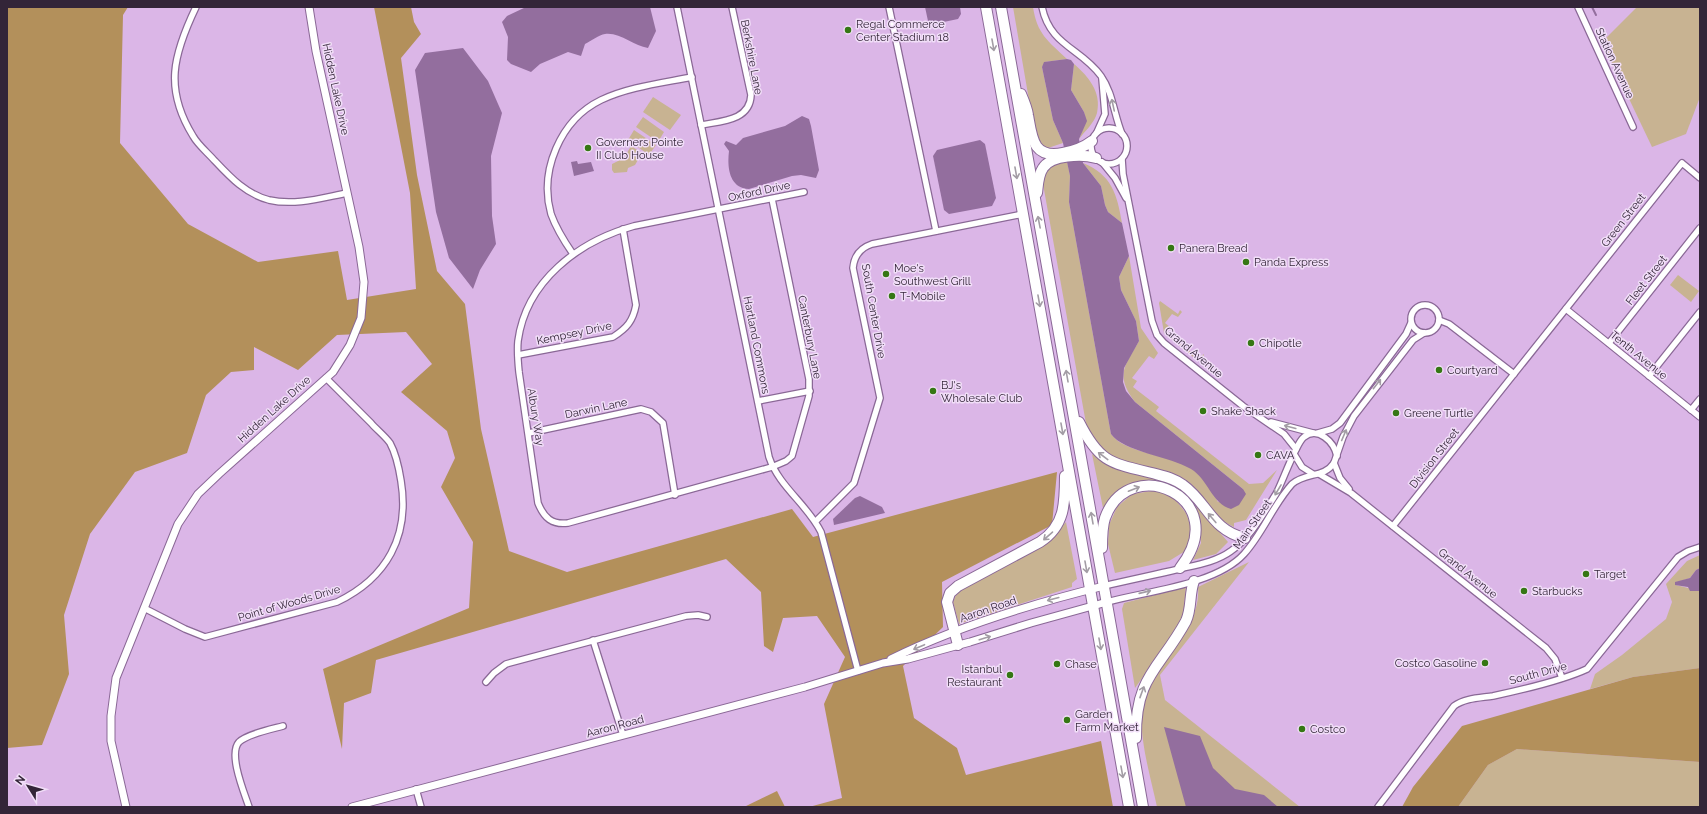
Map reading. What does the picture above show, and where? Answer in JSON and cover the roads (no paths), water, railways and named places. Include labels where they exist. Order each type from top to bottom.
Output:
[{"type":"highway","points":[[986,7],[1129,807]]},
{"type":"highway","points":[[1000,7],[1102,570],[1143,807]]},
{"type":"highway","points":[[1010,60],[1027,112],[1035,145],[1042,152],[1055,157]]},
{"type":"highway","points":[[1081,152],[1094,138]]},
{"type":"highway","points":[[1036,202],[1041,172],[1055,157],[1081,152],[1098,160]]},
{"type":"highway","points":[[1073,410],[1090,443],[1102,456],[1113,463],[1167,477],[1179,482],[1192,493],[1221,527],[1231,534],[1245,538]]},
{"type":"highway","points":[[958,645],[948,602],[952,591],[1040,542],[1058,525],[1065,505],[1065,446]]},
{"type":"highway","points":[[1102,570],[1103,527],[1110,508],[1118,498],[1128,491],[1148,485],[1163,487],[1177,494],[1188,505],[1193,514],[1195,524],[1195,540],[1190,553],[1180,568]]},
{"type":"highway","points":[[1137,772],[1136,722],[1141,693],[1150,675],[1186,621],[1190,611],[1191,590],[1194,581]]},
{"type":"street","points":[[196,7],[182,36],[174,71],[177,105],[194,137],[236,184],[268,200],[292,203],[347,193]]},
{"type":"street","name":"Hidden Lake Drive","points":[[126,807],[111,741],[111,716],[116,678],[178,524],[198,494],[333,372],[350,345],[361,318],[364,282],[359,247],[316,51],[308,7]]},
{"type":"street","name":"Hartland Commons","points":[[677,7],[772,467],[784,484],[816,522],[821,532],[858,671]]},
{"type":"street","name":"Berkshire Lane","points":[[701,125],[740,116],[750,103],[751,95],[732,7]]},
{"type":"street","points":[[890,7],[936,231]]},
{"type":"street","name":"Grand Avenue","points":[[1042,7],[1046,21],[1053,33],[1090,64],[1110,91],[1122,134],[1127,145],[1122,159],[1122,170],[1152,321],[1158,335],[1164,343],[1243,406],[1287,436],[1295,452]]},
{"type":"street","name":"Station Avenue","points":[[1578,7],[1633,127]]},
{"type":"street","points":[[573,254],[556,226],[549,204],[548,190],[550,165],[562,137],[573,122],[585,110],[601,100],[637,88],[692,77]]},
{"type":"street","points":[[1094,138],[1105,114],[1101,77]]},
{"type":"street","points":[[1094,138],[1103,130],[1111,129],[1122,134]]},
{"type":"street","name":"Grand Avenue","points":[[1094,138],[1091,148],[1098,160],[1118,182],[1129,205]]},
{"type":"street","points":[[1098,160],[1112,164],[1122,159]]},
{"type":"street","name":"Green Street","points":[[1566,309],[1682,163],[1700,178]]},
{"type":"street","name":"Oxford Drive","points":[[719,210],[804,192]]},
{"type":"street","name":"Canterbury Lane","points":[[772,199],[810,391],[792,456],[786,461],[772,467]]},
{"type":"street","name":"Albury Way","points":[[719,210],[623,229],[596,239],[573,254],[554,270],[534,297],[521,330],[518,341],[518,355],[519,372],[538,503],[545,517],[555,523],[568,522],[676,495],[772,467]]},
{"type":"street","name":"South Center Drive","points":[[816,522],[854,483],[880,398],[853,268],[855,258],[859,252],[868,246],[1023,214]]},
{"type":"street","name":"Fleet Street","points":[[1609,343],[1700,228]]},
{"type":"street","name":"Kempsey Drive","points":[[518,355],[613,337],[625,330],[634,317],[636,305],[623,229]]},
{"type":"street","points":[[1422,304],[1429,305],[1438,314],[1439,320],[1437,326],[1433,330],[1424,333],[1413,340],[1361,405],[1349,424],[1334,463],[1328,470],[1316,474],[1302,467],[1295,452],[1303,437],[1332,429],[1340,423],[1406,334],[1411,323],[1413,310],[1422,304]]},
{"type":"street","name":"Tenth Avenue","points":[[1566,309],[1700,417]]},
{"type":"street","name":"Division Street","points":[[1393,526],[1566,309]]},
{"type":"street","points":[[1649,376],[1700,312]]},
{"type":"street","points":[[1439,320],[1449,324],[1514,374]]},
{"type":"street","points":[[1411,323],[1416,330],[1424,333]]},
{"type":"street","name":"Point of Woods Drive","points":[[144,608],[184,629],[205,637],[337,602],[354,594],[384,565],[395,545],[404,505],[399,466],[390,443],[326,378]]},
{"type":"street","points":[[758,401],[810,391]]},
{"type":"street","points":[[1691,410],[1700,399]]},
{"type":"street","name":"Darwin Lane","points":[[528,433],[641,409],[651,412],[663,423],[676,495]]},
{"type":"street","name":"Grand Avenue","points":[[1267,421],[1316,433]]},
{"type":"street","points":[[1316,433],[1331,442],[1337,456]]},
{"type":"street","name":"Main Street","points":[[1104,586],[1221,557],[1236,547],[1245,538],[1281,485],[1295,452]]},
{"type":"street","name":"Grand Avenue","points":[[1334,463],[1340,478],[1351,493]]},
{"type":"street","name":"Grand Avenue","points":[[1316,474],[1351,493],[1546,648],[1555,659],[1562,678]]},
{"type":"street","name":"Main Street","points":[[1107,602],[1194,581],[1215,574],[1240,558],[1252,543],[1290,486],[1298,479],[1316,474]]},
{"type":"street","name":"South Drive","points":[[1378,807],[1447,714],[1458,703],[1562,678],[1582,671],[1591,665],[1678,557],[1688,550],[1700,547]]},
{"type":"street","name":"Aaron Road","points":[[352,807],[806,687],[883,663],[955,632],[1033,605],[1104,586]]},
{"type":"street","name":"Aaron Road","points":[[883,663],[908,659],[1107,602]]},
{"type":"street","points":[[486,682],[506,664],[686,616],[698,615],[706,617]]},
{"type":"street","points":[[594,640],[623,735]]},
{"type":"street","points":[[249,807],[236,762],[236,748],[239,742],[245,738],[283,726]]},
{"type":"street","points":[[416,790],[421,807]]},
{"type":"waterway","points":[[1592,7],[1596,15]]},
{"type":"place","name":"Regal Commerce Center Stadium 18","points":[[848,30]]},
{"type":"place","name":"Governers Pointe II Club House","points":[[588,148]]},
{"type":"place","name":"Panera Bread","points":[[1171,248]]},
{"type":"place","name":"Panda Express","points":[[1246,262]]},
{"type":"place","name":"Moe's Southwest Grill","points":[[886,274]]},
{"type":"place","name":"T-Mobile","points":[[892,296]]},
{"type":"place","name":"Chipotle","points":[[1251,343]]},
{"type":"place","name":"Courtyard","points":[[1439,370]]},
{"type":"place","name":"BJ's Wholesale Club","points":[[933,391]]},
{"type":"place","name":"Shake Shack","points":[[1203,411]]},
{"type":"place","name":"Greene Turtle","points":[[1396,413]]},
{"type":"place","name":"CAVA","points":[[1258,455]]},
{"type":"place","name":"Target","points":[[1586,574]]},
{"type":"place","name":"Starbucks","points":[[1524,591]]},
{"type":"place","name":"Costco Gasoline","points":[[1485,663]]},
{"type":"place","name":"Chase","points":[[1057,664]]},
{"type":"place","name":"Istanbul Restaurant","points":[[1010,675]]},
{"type":"place","name":"Garden Farm Market","points":[[1067,720]]},
{"type":"place","name":"Costco","points":[[1302,729]]}]
